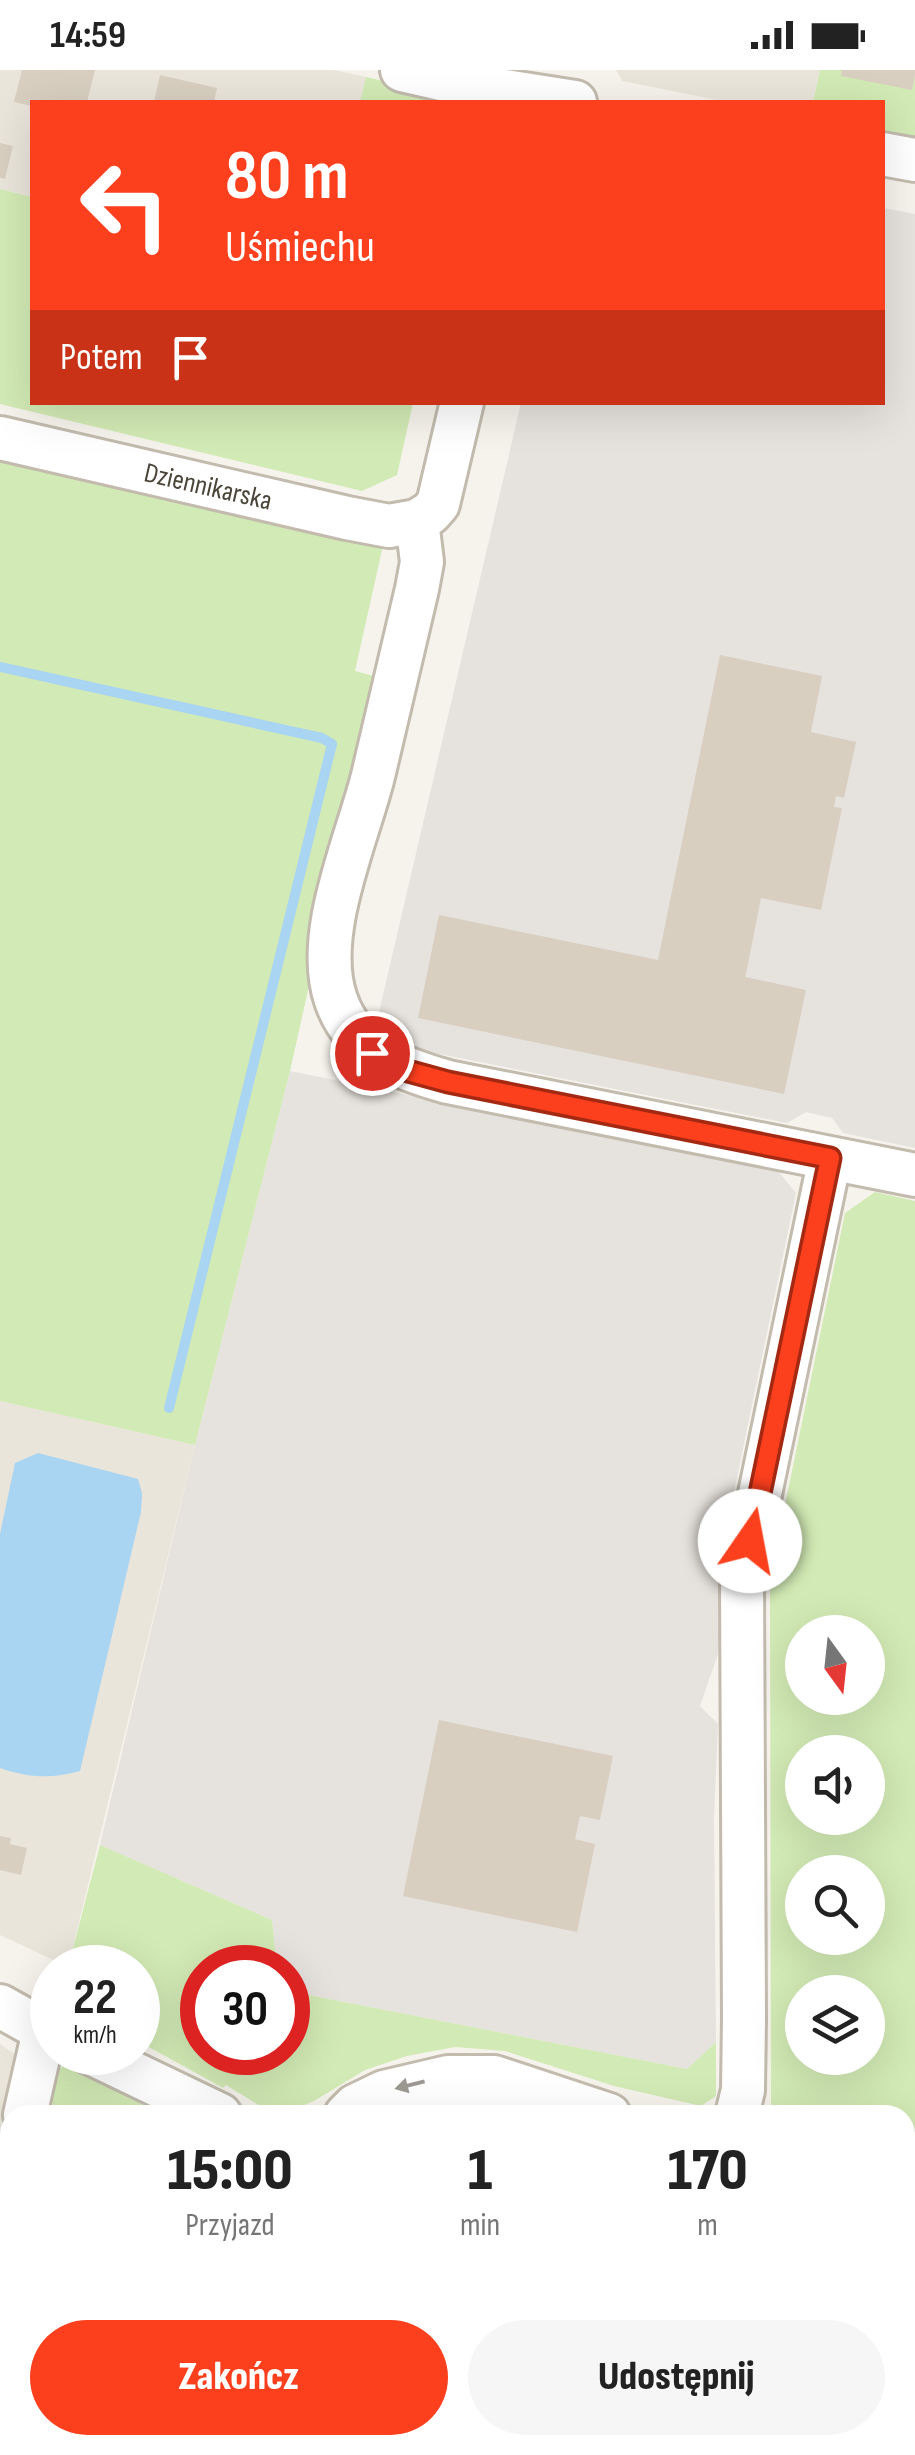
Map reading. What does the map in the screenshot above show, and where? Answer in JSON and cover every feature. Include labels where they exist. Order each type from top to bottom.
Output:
[{"type":"street","points":[[402,70],[546,93]]},
{"type":"street","points":[[885,155],[915,160]]},
{"type":"street","points":[[461,405],[438,504],[417,522],[420,576],[338,902],[329,955],[336,1001],[372,1053],[408,1071],[915,1176]]},
{"type":"street","name":"Dziennikarska","points":[[0,438],[347,518],[389,526],[417,522]]},
{"type":"street","points":[[739,2105],[743,2090],[744,2019],[742,1580],[830,1158]]},
{"type":"street","points":[[0,2006],[30,2023]]},
{"type":"street","points":[[28,2105],[36,2075]]},
{"type":"street","points":[[137,2075],[199,2105]]},
{"type":"street","points":[[357,2105],[384,2092],[448,2077],[494,2077],[575,2105]]},
{"type":"street","points":[[470,2105],[514,2105]]},
{"type":"shaded area","points":[[0,70],[334,70],[366,77],[360,100],[30,100],[30,196],[0,189]]},
{"type":"shaded area","points":[[616,70],[820,70],[813,100],[717,100],[622,81]]},
{"type":"shaded area","points":[[885,208],[915,214],[915,1148],[843,1133],[832,1118],[806,1112],[787,1123],[404,1047],[379,1012],[521,405],[885,405]]},
{"type":"shaded area","points":[[290,1071],[777,1170],[796,1193],[718,1569],[719,1651],[700,1706],[718,1724],[714,1818],[716,2042],[687,2069],[310,1995],[310,1945],[275,1945],[272,1920],[100,1845],[195,1445]]},
{"type":"shaded area","points":[[0,1401],[195,1445],[73,1945],[30,1945],[30,1949],[0,1935]]},
{"type":"shaded area","points":[[0,2044],[30,2065],[30,2075],[51,2079],[21,2105],[0,2105]]},
{"type":"green space","points":[[820,70],[915,70],[915,142],[885,135],[885,100],[813,100]]},
{"type":"green space","points":[[366,77],[464,100],[360,100]]},
{"type":"green space","points":[[0,189],[30,196],[30,405],[413,405],[397,475],[362,491],[0,404]]},
{"type":"green space","points":[[0,450],[384,541],[355,671],[378,677],[290,1071],[195,1445],[0,1401]]},
{"type":"green space","points":[[875,1192],[915,1201],[915,2105],[771,2105],[770,1578],[845,1213]]},
{"type":"green space","points":[[100,1845],[272,1920],[275,1945],[180,1945],[180,2064],[160,2053],[160,1945],[74,1945]]},
{"type":"green space","points":[[310,1995],[687,2069],[716,2042],[716,2096],[702,2105],[614,2086],[505,2051],[455,2047],[407,2056],[365,2070],[304,2105],[258,2105],[226,2085],[223,2088],[199,2075],[310,2075]]},
{"type":"green space","points":[[53,2075],[103,2075],[156,2105],[44,2105]]},
{"type":"water","points":[[38,1453],[138,1479],[142,1493],[141,1512],[80,1771],[50,1776],[0,1768],[0,1534],[15,1463]]},
{"type":"building","points":[[22,70],[95,70],[88,100],[30,100],[30,106],[14,102]]},
{"type":"building","points":[[842,70],[915,70],[915,75],[912,90],[841,76]]},
{"type":"building","points":[[160,75],[217,88],[214,100],[154,100]]},
{"type":"building","points":[[0,143],[13,146],[5,179],[0,178]]},
{"type":"building","points":[[720,655],[822,676],[811,732],[856,742],[844,798],[836,796],[834,807],[842,808],[821,910],[761,898],[745,977],[806,990],[784,1094],[418,1018],[439,915],[658,960]]},
{"type":"building","points":[[439,1720],[613,1756],[600,1820],[580,1816],[575,1839],[595,1844],[577,1932],[403,1896]]},
{"type":"building","points":[[0,1836],[11,1838],[10,1844],[27,1848],[21,1875],[0,1870]]},
{"type":"waterway","points":[[0,667],[322,738],[332,744],[169,1408]]},
{"type":"route","points":[[372,1053],[408,1071],[448,1082],[830,1158],[750,1541]]}]
